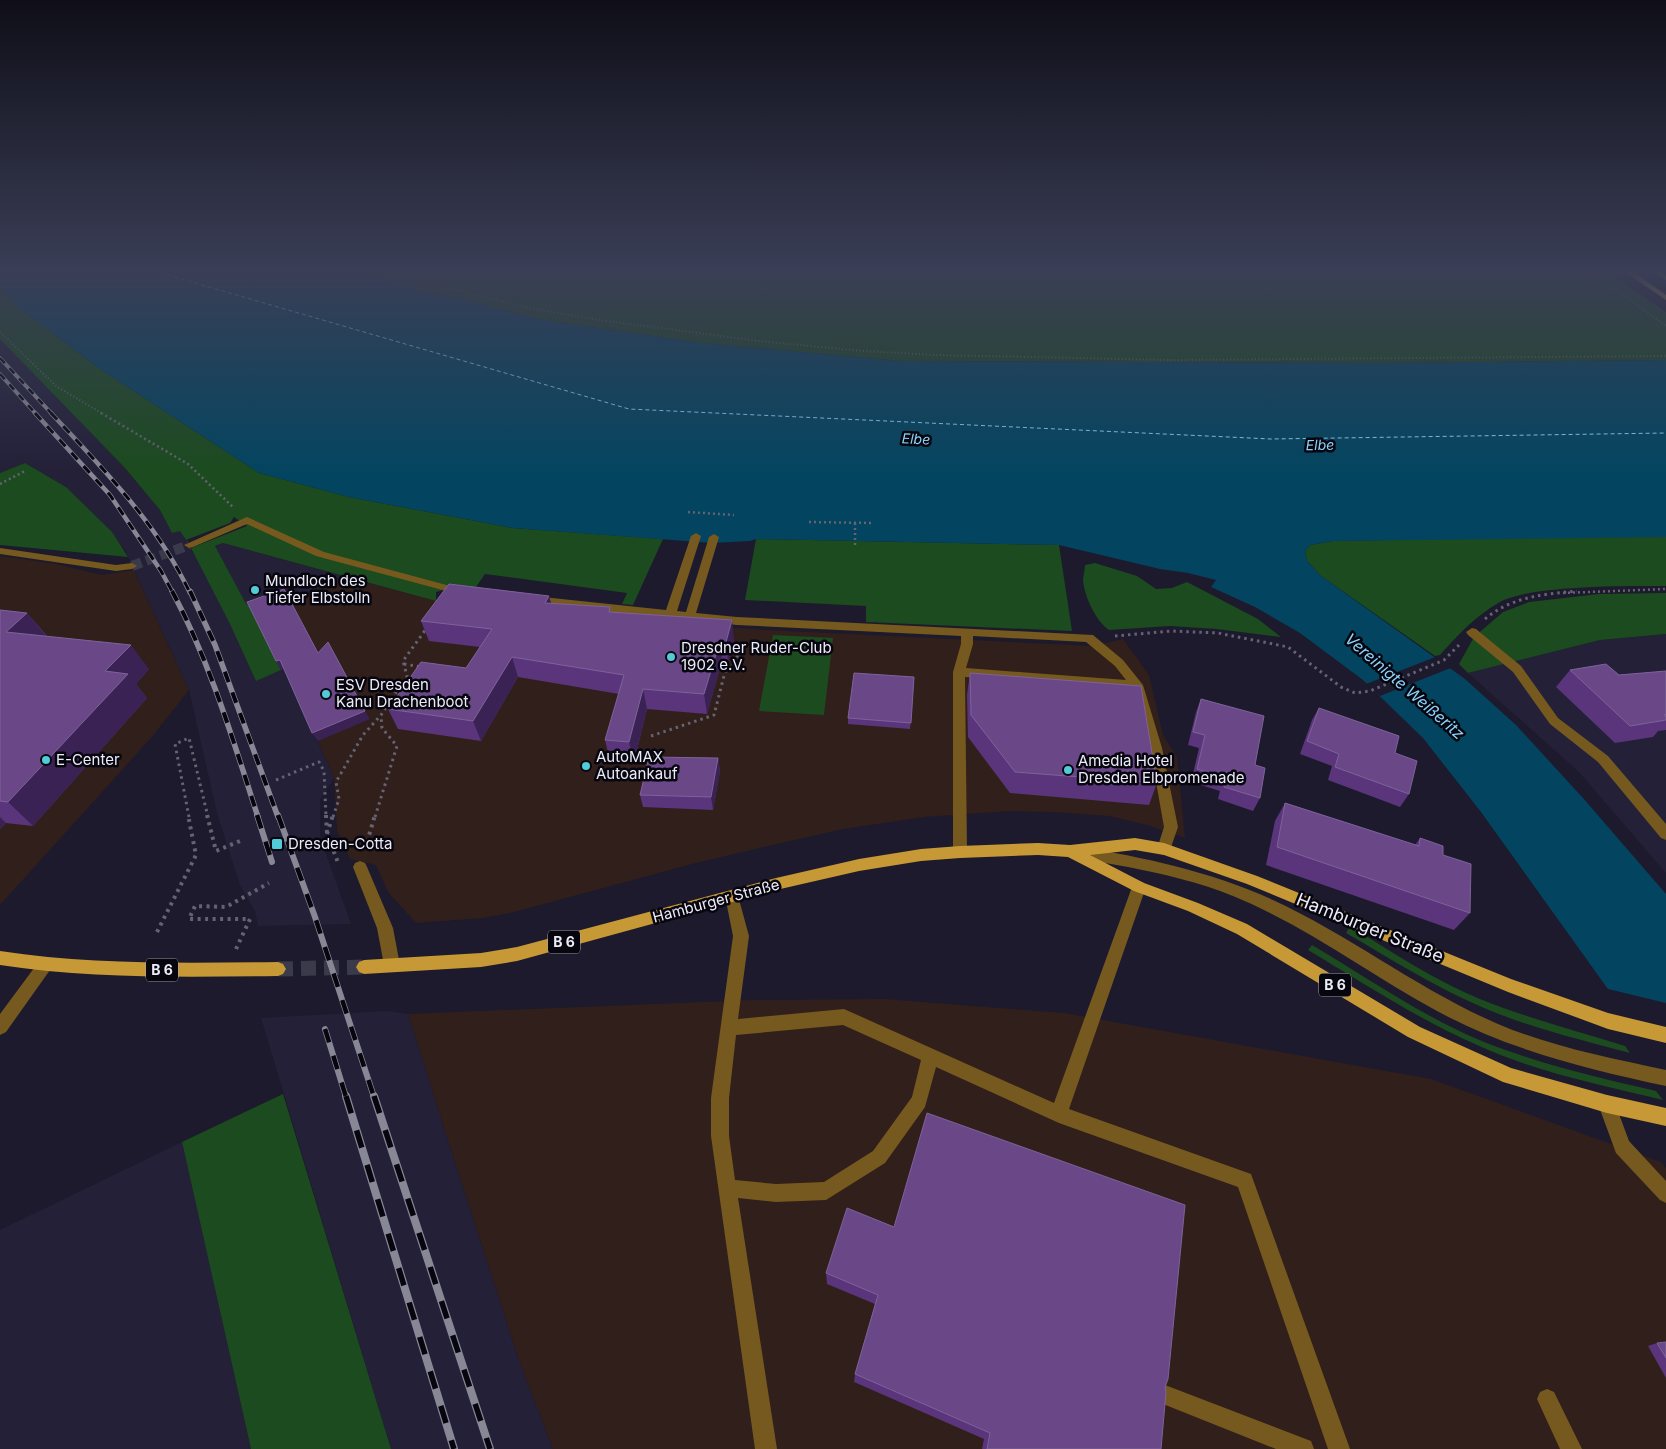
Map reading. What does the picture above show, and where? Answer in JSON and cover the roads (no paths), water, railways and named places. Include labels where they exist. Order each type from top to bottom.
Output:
[{"type":"main road","name":"Hamburger Straße","points":[[364,967],[481,960],[517,954],[732,896],[859,865],[960,852],[1038,849],[1070,851],[1135,844],[1164,849],[1252,880],[1508,985],[1608,1021],[1666,1035]]},
{"type":"main road","name":"Hamburger Straße","points":[[1070,851],[1139,887],[1242,929],[1422,1036],[1509,1076],[1607,1104],[1666,1117]]},
{"type":"main road","name":"B 6","points":[[0,958],[45,964],[123,970],[278,969]]},
{"type":"street","points":[[189,544],[248,520],[320,554],[454,592],[473,594]]},
{"type":"street","points":[[670,614],[696,536]]},
{"type":"street","points":[[690,616],[714,537]]},
{"type":"street","points":[[0,551],[116,568],[132,566]]},
{"type":"street","points":[[520,599],[748,621],[1089,638],[1119,663],[1137,684],[1156,748],[1171,827],[1164,849]]},
{"type":"street","points":[[960,852],[959,672],[967,644],[967,632]]},
{"type":"street","points":[[1472,632],[1517,669],[1554,721],[1603,759],[1666,834]]},
{"type":"street","points":[[959,672],[1137,684]]},
{"type":"street","points":[[1070,851],[1169,868],[1240,892],[1286,914],[1429,999],[1476,1022],[1522,1041],[1666,1078]]},
{"type":"street","points":[[360,867],[384,928],[392,966]]},
{"type":"street","points":[[1059,1114],[1139,887]]},
{"type":"street","points":[[732,896],[741,936],[720,1098],[720,1136],[766,1449]]},
{"type":"street","points":[[0,1027],[45,964]]},
{"type":"street","points":[[729,1028],[844,1017],[931,1054],[1059,1114],[1245,1180],[1339,1449]]},
{"type":"street","points":[[729,1188],[776,1193],[826,1191],[879,1157],[919,1101],[931,1054]]},
{"type":"street","points":[[1607,1104],[1622,1147],[1666,1194]]},
{"type":"street","points":[[1165,1395],[1303,1449]]},
{"type":"street","points":[[1547,1399],[1571,1449]]},
{"type":"water","points":[[60,339],[671,339],[900,361],[1379,363],[1666,360],[1666,537],[1333,541],[1310,545],[1305,551],[1307,561],[1321,576],[1465,679],[1516,725],[1583,798],[1666,894],[1666,1070],[1481,812],[1423,738],[1363,680],[1300,633],[1255,607],[1211,587],[1216,580],[1059,545],[756,539],[712,543],[513,528],[349,497],[259,473],[100,369]]},
{"type":"tunnel","points":[[132,566],[189,545]]},
{"type":"tunnel","points":[[278,969],[364,967]]},
{"type":"railway","points":[[0,358],[52,414]]},
{"type":"railway","points":[[0,374],[36,414]]},
{"type":"railway","points":[[35,413],[110,495],[161,571],[173,593]]},
{"type":"railway","points":[[51,413],[109,476],[145,520],[177,567],[190,593]]},
{"type":"railway","points":[[172,591],[186,618],[209,673],[230,730],[258,817]]},
{"type":"railway","points":[[190,591],[215,645],[278,817]]},
{"type":"railway","points":[[257,815],[272,862]]},
{"type":"railway","points":[[278,815],[315,917],[374,1097]]},
{"type":"railway","points":[[325,1029],[346,1097]]},
{"type":"railway","points":[[346,1096],[454,1449]]},
{"type":"railway","points":[[374,1096],[490,1449]]},
{"type":"place","name":"Mundloch des Tiefer Elbstolln","points":[[255,590]]},
{"type":"place","name":"Dresdner Ruder-Club 1902 e.V.","points":[[671,657]]},
{"type":"place","name":"ESV Dresden Kanu Drachenboot","points":[[326,694]]},
{"type":"place","name":"E-Center","points":[[46,760]]},
{"type":"place","name":"AutoMAX Autoankauf","points":[[586,766]]},
{"type":"place","name":"Amedia Hotel Dresden Elbpromenade","points":[[1068,770]]},
{"type":"place","name":"Dresden-Cotta","points":[[277,844]]},
{"type":"water label","name":"Elbe","points":[[916,439]]},
{"type":"water label","name":"Elbe","points":[[1320,445]]},
{"type":"water label","name":"Vereinigte Weißeritz","points":[[1405,686]]}]
